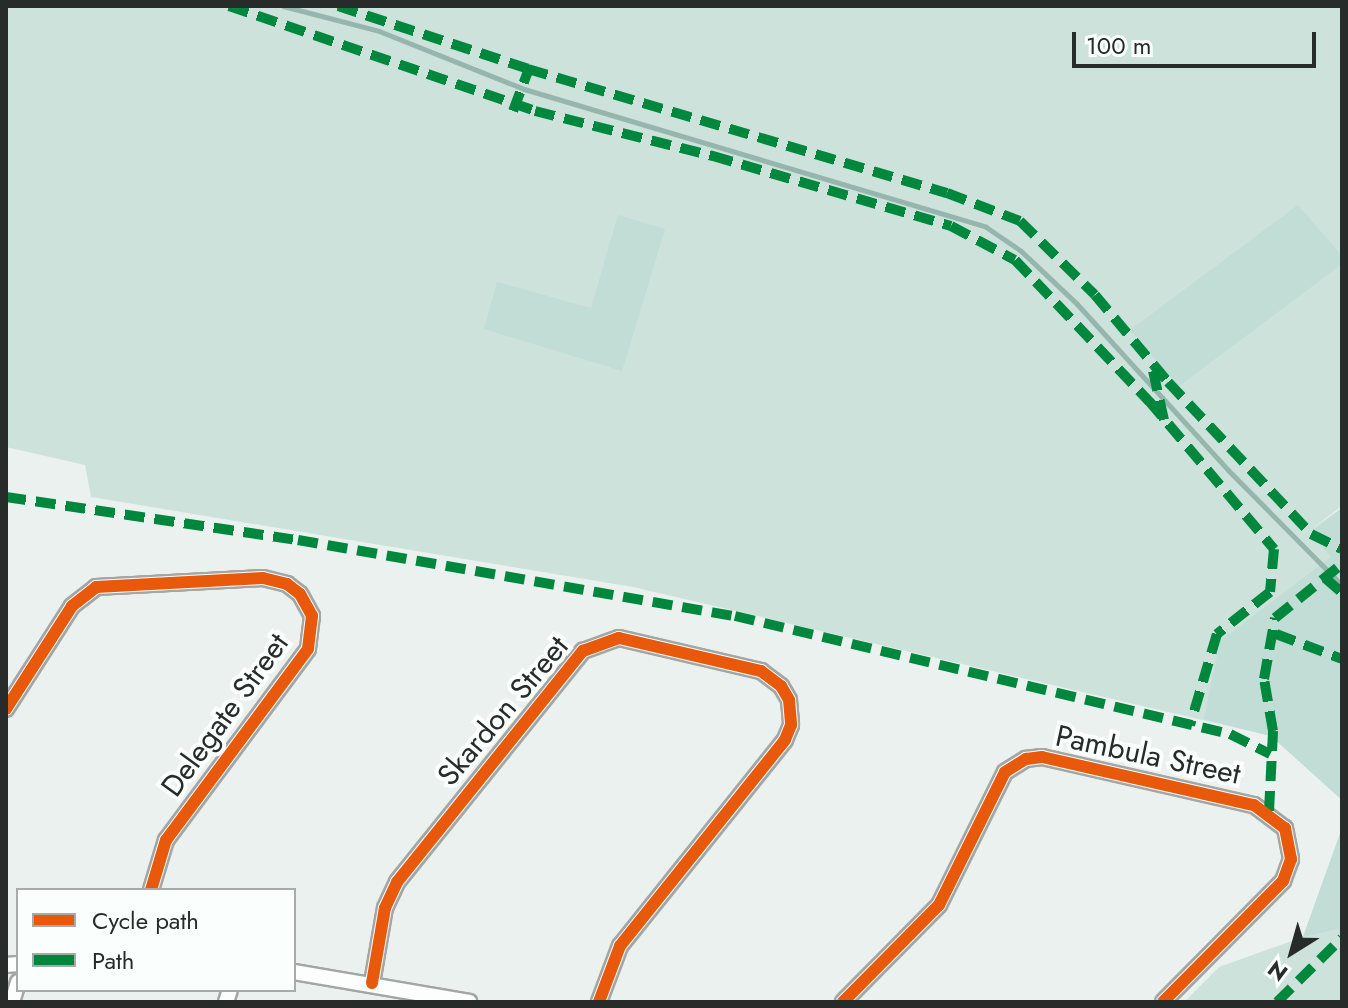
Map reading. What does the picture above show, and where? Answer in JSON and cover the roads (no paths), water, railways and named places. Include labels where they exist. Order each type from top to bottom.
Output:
[{"type":"street","name":"Delegate Street","points":[[6,709],[72,606],[96,587],[271,578],[287,584],[306,601],[313,625],[308,649],[166,840],[152,888]]},
{"type":"street","name":"Skardon Street","points":[[372,983],[385,908],[397,882],[583,651],[619,638],[761,671],[781,686],[789,700],[791,725],[785,740],[620,946],[599,1002]]},
{"type":"street","name":"Pambula Street","points":[[843,1002],[939,905],[1005,772],[1026,759],[1042,757],[1262,807],[1285,828],[1291,859],[1283,881],[1163,1002]]},
{"type":"street","points":[[296,972],[469,1002]]},
{"type":"waterway","points":[[283,6],[379,31],[524,89],[986,227],[1021,251],[1077,304],[1228,470],[1342,585]]}]
